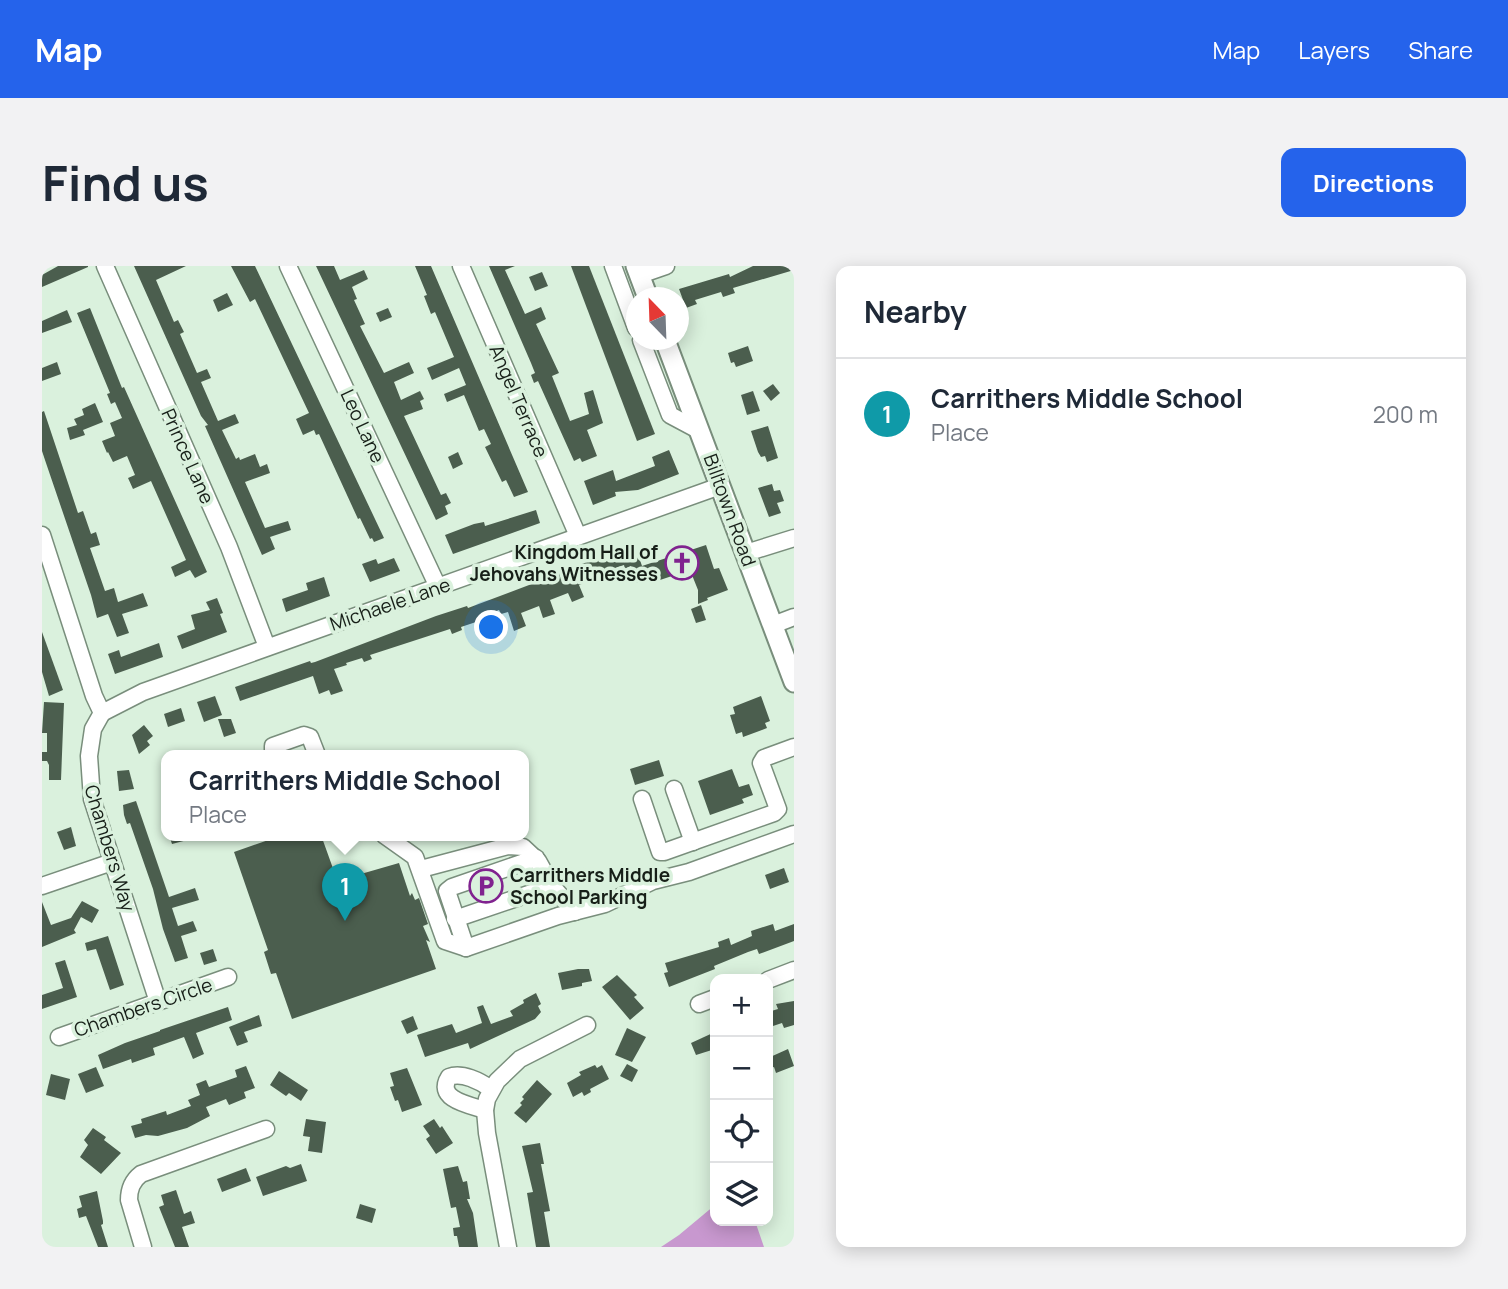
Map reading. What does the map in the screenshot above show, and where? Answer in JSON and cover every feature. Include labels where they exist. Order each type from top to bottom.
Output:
[{"type":"main road","name":"Billtown Road","points":[[668,350],[794,682]]},
{"type":"street","name":"Prince Lane","points":[[105,266],[229,547],[267,647]]},
{"type":"street","name":"Leo Lane","points":[[288,266],[438,587]]},
{"type":"street","name":"Angel Terrace","points":[[461,266],[578,536]]},
{"type":"street","points":[[613,266],[626,301]]},
{"type":"street","points":[[638,271],[666,266]]},
{"type":"street","points":[[645,350],[670,415],[700,431]]},
{"type":"street","name":"Michaele Lane","points":[[102,713],[143,692],[720,486]]},
{"type":"street","points":[[42,535],[94,696],[102,713]]},
{"type":"street","points":[[746,553],[794,538]]},
{"type":"street","points":[[773,625],[794,617]]},
{"type":"street","name":"Chambers Way","points":[[102,713],[93,729],[88,775],[92,799],[158,1002]]},
{"type":"street","points":[[273,750],[273,746],[304,735],[310,737],[315,750]]},
{"type":"street","points":[[642,799],[660,852],[664,852],[774,813],[778,809],[761,763],[764,758],[794,747]]},
{"type":"street","points":[[674,789],[693,842]]},
{"type":"street","points":[[392,841],[415,857],[445,941],[466,948],[605,904],[653,881],[690,872],[794,834]]},
{"type":"street","points":[[421,869],[508,846],[523,847],[536,858],[552,886],[575,912]]},
{"type":"street","points":[[466,948],[447,891],[536,858]]},
{"type":"street","points":[[42,886],[112,862]]},
{"type":"street","points":[[455,919],[552,886]]},
{"type":"street","points":[[773,978],[794,970]]},
{"type":"street","name":"Chambers Circle","points":[[60,1037],[228,978]]},
{"type":"street","points":[[699,1004],[710,1000]]},
{"type":"street","points":[[508,1247],[485,1110],[491,1089],[510,1067],[528,1054],[587,1025]]},
{"type":"street","points":[[485,1110],[450,1098],[444,1084],[449,1077],[457,1074],[484,1083],[491,1089]]},
{"type":"street","points":[[143,1247],[129,1200],[129,1192],[136,1178],[266,1129]]},
{"type":"shaded area","points":[[710,1209],[710,1226],[757,1226],[764,1247],[661,1247]]},
{"type":"building","points":[[58,266],[88,267],[42,287],[42,275]]},
{"type":"building","points":[[134,266],[186,266],[156,280],[174,322],[178,320],[184,332],[180,334],[197,373],[207,369],[211,378],[201,382],[218,421],[235,414],[239,423],[222,430],[236,459],[255,454],[260,467],[267,464],[270,473],[245,482],[265,528],[288,521],[291,530],[270,537],[275,549],[262,555],[205,426],[208,425],[201,416]]},
{"type":"building","points":[[231,266],[255,266],[384,538],[374,542],[370,539],[319,434],[316,435],[314,430],[303,435],[296,419],[309,413],[255,299],[250,302]]},
{"type":"building","points":[[316,266],[334,266],[340,280],[364,270],[368,279],[352,287],[357,299],[354,300],[365,324],[360,326],[384,373],[409,362],[414,373],[394,382],[401,400],[420,391],[424,399],[420,401],[423,409],[404,416],[441,495],[446,493],[451,503],[445,506],[448,514],[436,520]]},
{"type":"building","points":[[415,266],[431,266],[528,492],[514,497],[506,480],[502,482],[485,447],[491,444],[484,429],[479,431],[464,395],[447,402],[444,394],[466,385],[459,368],[432,380],[427,368],[454,357],[435,312],[431,314],[424,296],[427,295]]},
{"type":"building","points":[[489,266],[515,266],[505,270],[525,314],[541,307],[546,319],[536,324],[559,373],[552,376],[570,421],[589,414],[584,393],[593,390],[603,423],[587,430],[597,456],[582,462],[580,458],[574,461],[538,381],[534,383],[531,375],[535,373]]},
{"type":"building","points":[[571,266],[589,266],[655,434],[637,441]]},
{"type":"building","points":[[753,266],[794,266],[794,270],[733,288],[735,293],[723,297],[721,292],[695,300],[697,304],[689,307],[689,287],[686,287],[729,274],[730,277]]},
{"type":"building","points":[[542,272],[548,286],[535,291],[529,277]]},
{"type":"building","points":[[227,293],[233,305],[218,312],[213,300]]},
{"type":"building","points":[[90,308],[122,388],[124,387],[207,572],[195,578],[190,570],[175,577],[171,567],[186,560],[151,481],[133,489],[128,478],[135,475],[127,456],[113,462],[102,441],[115,436],[110,423],[122,418],[115,402],[111,404],[107,394],[110,393],[77,313]]},
{"type":"building","points":[[388,308],[392,317],[380,322],[376,313]]},
{"type":"building","points":[[67,310],[72,322],[42,333],[42,321]]},
{"type":"building","points":[[748,346],[753,361],[736,367],[734,362],[731,363],[728,353]]},
{"type":"building","points":[[57,362],[61,374],[42,381],[42,368]]},
{"type":"building","points":[[773,384],[780,393],[771,401],[763,391]]},
{"type":"building","points":[[753,391],[760,411],[747,415],[741,395]]},
{"type":"building","points":[[95,403],[103,422],[83,430],[85,435],[70,440],[67,428],[77,425],[74,419],[84,415],[82,409]]},
{"type":"building","points":[[44,411],[78,513],[83,511],[91,534],[96,532],[100,545],[90,548],[105,591],[114,588],[118,602],[143,593],[148,606],[122,614],[129,633],[117,637],[108,614],[97,618],[42,451]]},
{"type":"building","points":[[768,426],[778,458],[767,462],[765,456],[761,457],[758,452],[751,431]]},
{"type":"building","points":[[669,450],[679,474],[638,490],[615,492],[616,496],[593,505],[584,481],[613,470],[616,481],[655,466],[652,457]]},
{"type":"building","points":[[458,452],[463,464],[453,469],[448,457]]},
{"type":"building","points":[[772,484],[774,491],[780,490],[784,501],[777,503],[781,513],[769,517],[758,488]]},
{"type":"building","points":[[536,510],[540,523],[453,554],[445,535],[474,524],[484,522],[485,526]]},
{"type":"building","points":[[635,545],[642,566],[706,545],[714,569],[719,568],[728,590],[698,604],[698,590],[690,570],[657,581],[656,576],[637,583],[631,566],[625,569],[624,565],[600,573],[601,577],[579,585],[584,597],[572,602],[568,593],[550,600],[555,614],[543,618],[539,606],[521,613],[526,626],[514,631],[508,612],[501,614],[499,610],[484,616],[485,619],[461,627],[462,630],[452,634],[450,629],[370,655],[372,659],[364,662],[362,658],[334,669],[343,691],[331,695],[329,690],[319,694],[313,676],[240,701],[235,687],[310,661],[315,662],[436,616],[467,606],[468,608]]},
{"type":"building","points":[[394,558],[400,571],[370,582],[362,564],[376,559],[378,564]]},
{"type":"building","points":[[324,577],[330,596],[286,612],[282,599],[308,590],[306,583]]},
{"type":"building","points":[[217,598],[227,632],[182,649],[177,636],[195,629],[191,615],[210,610],[206,602]]},
{"type":"building","points":[[701,605],[706,620],[696,623],[691,609]]},
{"type":"building","points":[[42,632],[63,690],[49,696],[42,672]]},
{"type":"building","points":[[159,643],[163,657],[115,674],[108,654],[119,650],[121,657]]},
{"type":"building","points":[[215,696],[222,715],[204,722],[197,702]]},
{"type":"building","points":[[761,696],[770,721],[765,723],[767,728],[743,737],[742,732],[736,734],[730,715],[735,714],[733,707]]},
{"type":"building","points":[[44,702],[64,703],[61,780],[49,780],[49,765],[47,761],[42,761],[42,752],[47,752],[47,733],[42,733]]},
{"type":"building","points":[[181,708],[185,721],[168,727],[164,714]]},
{"type":"building","points":[[218,719],[231,719],[236,733],[224,737]]},
{"type":"building","points":[[144,725],[153,736],[147,741],[150,745],[139,754],[132,735]]},
{"type":"building","points":[[659,760],[664,776],[635,785],[630,769]]},
{"type":"building","points":[[732,769],[739,787],[749,784],[753,795],[742,799],[744,803],[710,815],[698,781]]},
{"type":"building","points":[[129,770],[134,789],[119,791],[117,771]]},
{"type":"building","points":[[136,801],[169,897],[195,888],[199,900],[172,908],[178,926],[193,921],[197,931],[181,936],[188,958],[175,962],[153,889],[130,823],[127,824],[124,815],[123,805]]},
{"type":"building","points":[[71,827],[76,846],[64,850],[57,832]]},
{"type":"building","points":[[266,841],[323,841],[335,874],[344,871],[347,878],[399,863],[410,896],[412,893],[415,900],[419,898],[428,924],[423,926],[430,942],[426,940],[436,969],[292,1019],[276,973],[271,974],[264,952],[268,950],[234,852]]},
{"type":"building","points":[[784,868],[789,882],[770,889],[765,875]]},
{"type":"building","points":[[82,901],[99,910],[92,923],[81,917],[74,930],[76,933],[42,947],[42,902],[51,925],[71,918]]},
{"type":"building","points":[[773,924],[775,931],[794,924],[794,941],[759,954],[757,949],[748,952],[714,966],[715,969],[669,987],[664,973],[668,972],[665,963],[719,947],[718,942],[729,938],[731,945],[752,936],[751,931]]},
{"type":"building","points":[[108,936],[124,985],[110,990],[96,949],[87,951],[85,943]]},
{"type":"building","points":[[213,949],[217,961],[204,965],[200,953]]},
{"type":"building","points":[[65,960],[77,997],[42,1009],[42,995],[63,988],[55,963]]},
{"type":"building","points":[[589,969],[592,981],[562,990],[558,973]]},
{"type":"building","points":[[617,975],[637,995],[634,997],[644,1008],[630,1020],[602,987]]},
{"type":"building","points":[[536,993],[541,1012],[535,1019],[470,1049],[468,1043],[425,1057],[417,1035],[452,1024],[456,1033],[482,1023],[477,1007],[483,1005],[491,1024],[513,1016],[510,1011]]},
{"type":"building","points":[[794,1001],[794,1025],[784,1028],[782,1023],[773,1026],[773,1010],[778,1009],[776,1004]]},
{"type":"building","points":[[228,1007],[232,1020],[196,1033],[204,1054],[193,1059],[184,1037],[153,1048],[155,1055],[132,1063],[131,1059],[103,1069],[98,1055]]},
{"type":"building","points":[[259,1015],[262,1026],[244,1032],[248,1042],[237,1046],[229,1027]]},
{"type":"building","points":[[413,1016],[418,1029],[407,1034],[401,1021]]},
{"type":"building","points":[[627,1028],[646,1037],[632,1062],[615,1055]]},
{"type":"building","points":[[710,1034],[710,1051],[696,1055],[691,1043]]},
{"type":"building","points":[[788,1049],[794,1066],[776,1073],[773,1056]]},
{"type":"building","points":[[627,1064],[638,1070],[632,1082],[620,1076]]},
{"type":"building","points":[[595,1065],[597,1068],[602,1065],[609,1079],[590,1089],[591,1092],[584,1096],[582,1092],[573,1097],[567,1083],[581,1075],[579,1072]]},
{"type":"building","points":[[246,1066],[255,1088],[244,1092],[246,1098],[229,1105],[226,1099],[206,1107],[210,1116],[187,1128],[158,1136],[135,1138],[131,1126],[142,1123],[141,1119],[166,1111],[167,1115],[191,1106],[188,1100],[200,1095],[196,1084],[206,1080],[209,1087],[237,1077],[235,1070]]},
{"type":"building","points":[[96,1067],[104,1086],[86,1093],[78,1074]]},
{"type":"building","points":[[407,1068],[422,1105],[402,1112],[390,1087],[394,1086],[390,1073]]},
{"type":"building","points":[[279,1071],[308,1090],[301,1101],[289,1093],[286,1096],[270,1085]]},
{"type":"building","points":[[51,1074],[70,1079],[65,1100],[46,1095]]},
{"type":"building","points":[[537,1080],[552,1094],[526,1123],[514,1113],[522,1105],[522,1097]]},
{"type":"building","points":[[306,1119],[326,1122],[322,1153],[308,1151],[310,1137],[303,1136]]},
{"type":"building","points":[[434,1119],[453,1143],[436,1154],[426,1139],[430,1136],[423,1126]]},
{"type":"building","points":[[93,1128],[121,1153],[101,1174],[80,1157],[88,1145],[84,1140]]},
{"type":"building","points":[[540,1143],[550,1211],[544,1212],[550,1247],[536,1247],[527,1193],[533,1192],[522,1146]]},
{"type":"building","points":[[301,1164],[307,1181],[263,1196],[256,1177],[286,1166],[290,1168]]},
{"type":"building","points":[[458,1166],[463,1182],[467,1181],[470,1199],[467,1199],[473,1213],[478,1247],[459,1247],[457,1236],[454,1236],[453,1228],[460,1227],[456,1207],[451,1208],[443,1169]]},
{"type":"building","points":[[246,1168],[251,1181],[222,1192],[217,1179]]},
{"type":"building","points":[[176,1190],[184,1214],[191,1211],[195,1223],[182,1227],[189,1247],[175,1247],[159,1207],[164,1205],[161,1195]]},
{"type":"building","points":[[97,1191],[103,1221],[101,1225],[108,1247],[98,1247],[86,1216],[79,1218],[77,1209],[82,1207],[79,1196]]},
{"type":"building","points":[[360,1204],[376,1209],[372,1223],[356,1218]]},
{"type":"place","name":"Kingdom Hall of Jehovahs Witnesses","points":[[682,563]]},
{"type":"place","name":"Carrithers Middle School Parking","points":[[486,886]]},
{"type":"place","name":"Carrithers Middle School","points":[[345,921]]}]
